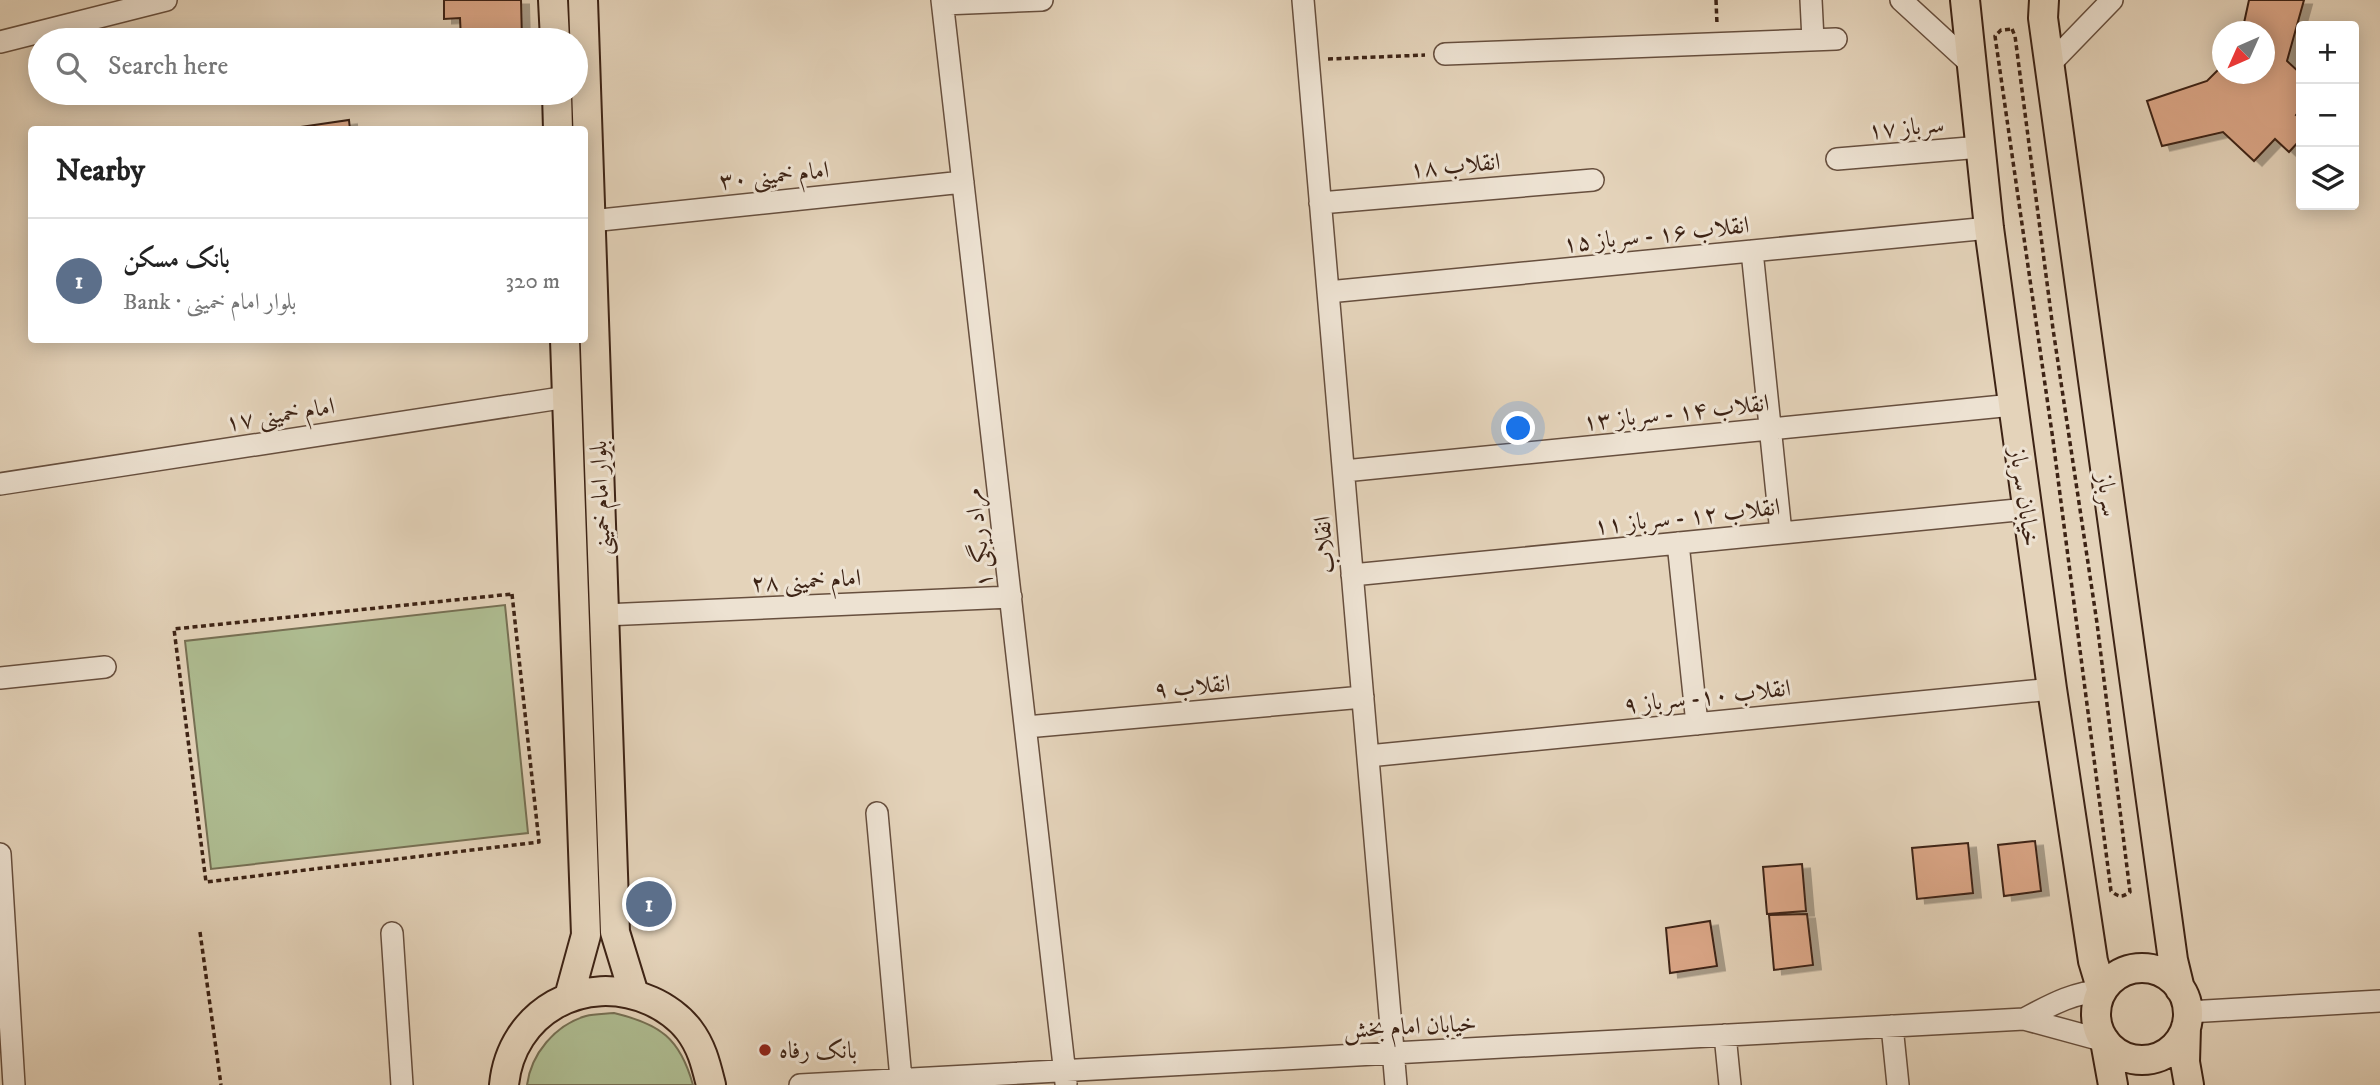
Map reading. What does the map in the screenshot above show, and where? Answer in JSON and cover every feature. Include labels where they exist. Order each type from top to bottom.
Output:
[{"type":"main road","points":[[554,0],[555,28]]},
{"type":"main road","name":"بلوار امام خمینی","points":[[583,0],[584,28]]},
{"type":"main road","name":"خیابان سرباز","points":[[1965,0],[1989,228],[2027,509],[2093,961],[2102,991]]},
{"type":"main road","name":"سرباز","points":[[2044,0],[2043,18],[2119,574],[2174,960],[2185,1010],[2185,1062],[2189,1085]]},
{"type":"main road","points":[[557,105],[558,126]]},
{"type":"main road","name":"بلوار امام خمینی","points":[[587,105],[588,126]]},
{"type":"main road","name":"بلوار امام خمینی","points":[[588,138],[615,932],[634,993]]},
{"type":"main road","name":"بلوار امام خمینی","points":[[565,343],[586,935],[569,997]]},
{"type":"main road","points":[[2149,968],[2164,973],[2185,1010],[2175,1045],[2157,1057],[2143,1060],[2129,1058],[2115,1051],[2098,1028],[2096,1014],[2098,998],[2118,974],[2149,968]]},
{"type":"main road","points":[[504,1085],[505,1068],[519,1037],[541,1013],[569,997],[601,990],[634,993],[664,1007],[688,1029],[705,1058],[711,1085]]},
{"type":"main road","points":[[2105,1041],[2113,1085]]},
{"type":"street","points":[[49,28],[133,4],[166,0]]},
{"type":"street","points":[[943,2],[1042,0]]},
{"type":"street","name":"انقلاب","points":[[1303,0],[1396,1085]]},
{"type":"street","points":[[1811,0],[1813,40]]},
{"type":"street","points":[[1901,0],[1973,65]]},
{"type":"street","points":[[2050,64],[2112,0]]},
{"type":"street","name":"مراد ریگی ۱","points":[[943,2],[1066,1078]]},
{"type":"street","points":[[0,42],[28,34]]},
{"type":"street","points":[[1445,54],[1836,39]]},
{"type":"street","name":"سرباز ۱۷","points":[[1836,159],[1981,147]]},
{"type":"street","name":"انقلاب ۱۸","points":[[1320,203],[1593,180]]},
{"type":"street","name":"امام خمینی ۳۰","points":[[591,221],[963,182]]},
{"type":"street","name":"انقلاب ۱۶ - سرباز ۱۵","points":[[1328,292],[1989,228]]},
{"type":"street","points":[[1752,251],[1781,533]]},
{"type":"street","name":"امام خمینی ۱۷","points":[[0,484],[567,397]]},
{"type":"street","name":"انقلاب ۱۴ - سرباز ۱۳","points":[[1344,471],[2013,405]]},
{"type":"street","name":"انقلاب ۱۲ - سرباز ۱۱","points":[[1352,575],[2027,509]]},
{"type":"street","points":[[1678,543],[1697,724]]},
{"type":"street","name":"امام خمینی ۲۸","points":[[604,615],[1011,597]]},
{"type":"street","points":[[0,678],[105,667]]},
{"type":"street","name":"انقلاب ۱۰- سرباز ۹","points":[[1368,756],[2052,689]]},
{"type":"street","name":"انقلاب ۹","points":[[1026,727],[1363,698]]},
{"type":"street","points":[[877,813],[901,1079]]},
{"type":"street","points":[[0,854],[14,1085]]},
{"type":"street","points":[[392,933],[402,1085]]},
{"type":"street","points":[[2024,1019],[2069,997],[2102,991]]},
{"type":"street","points":[[2185,1010],[2380,1001]]},
{"type":"street","points":[[2024,1019],[2105,1041]]},
{"type":"street","name":"خیابان امام بخش","points":[[800,1085],[901,1079],[1066,1078],[1393,1054],[2024,1019]]},
{"type":"street","points":[[1892,1026],[1898,1085]]},
{"type":"street","points":[[1725,1035],[1730,1085]]},
{"type":"path","points":[[2012,29],[2015,36],[2053,329],[2097,623],[2130,892],[2123,897],[2118,897],[2111,891],[2081,656],[1995,36],[2001,30],[2012,29]]},
{"type":"path","points":[[1308,59],[1445,54]]},
{"type":"path","points":[[512,594],[539,842],[206,882],[174,629],[512,594]]},
{"type":"path","points":[[200,932],[221,1085]]},
{"type":"green space","points":[[505,605],[528,833],[211,869],[185,641]]},
{"type":"green space","points":[[614,1013],[644,1022],[666,1036],[682,1055],[693,1085],[527,1085],[539,1052],[564,1026],[586,1016]]},
{"type":"building","points":[[444,0],[521,0],[522,28],[460,28],[460,18],[444,19]]},
{"type":"building","points":[[2249,0],[2304,0],[2287,61],[2296,69],[2296,144],[2289,152],[2275,139],[2254,161],[2223,132],[2162,146],[2147,101],[2207,81],[2212,76],[2212,84],[2275,84],[2275,21],[2244,21]]},
{"type":"building","points":[[349,120],[350,126],[308,126]]},
{"type":"building","points":[[2035,841],[2041,891],[2004,896],[1998,845]]},
{"type":"building","points":[[1968,843],[1973,893],[1917,899],[1912,848]]},
{"type":"building","points":[[1802,864],[1806,911],[1767,914],[1763,867]]},
{"type":"building","points":[[1807,914],[1813,965],[1774,970],[1769,915]]},
{"type":"building","points":[[1710,921],[1717,966],[1670,973],[1666,928]]},
{"type":"place","name":"بانک مسکن","points":[[649,904]]},
{"type":"place","name":"بانک رفاه","points":[[765,1050]]}]
